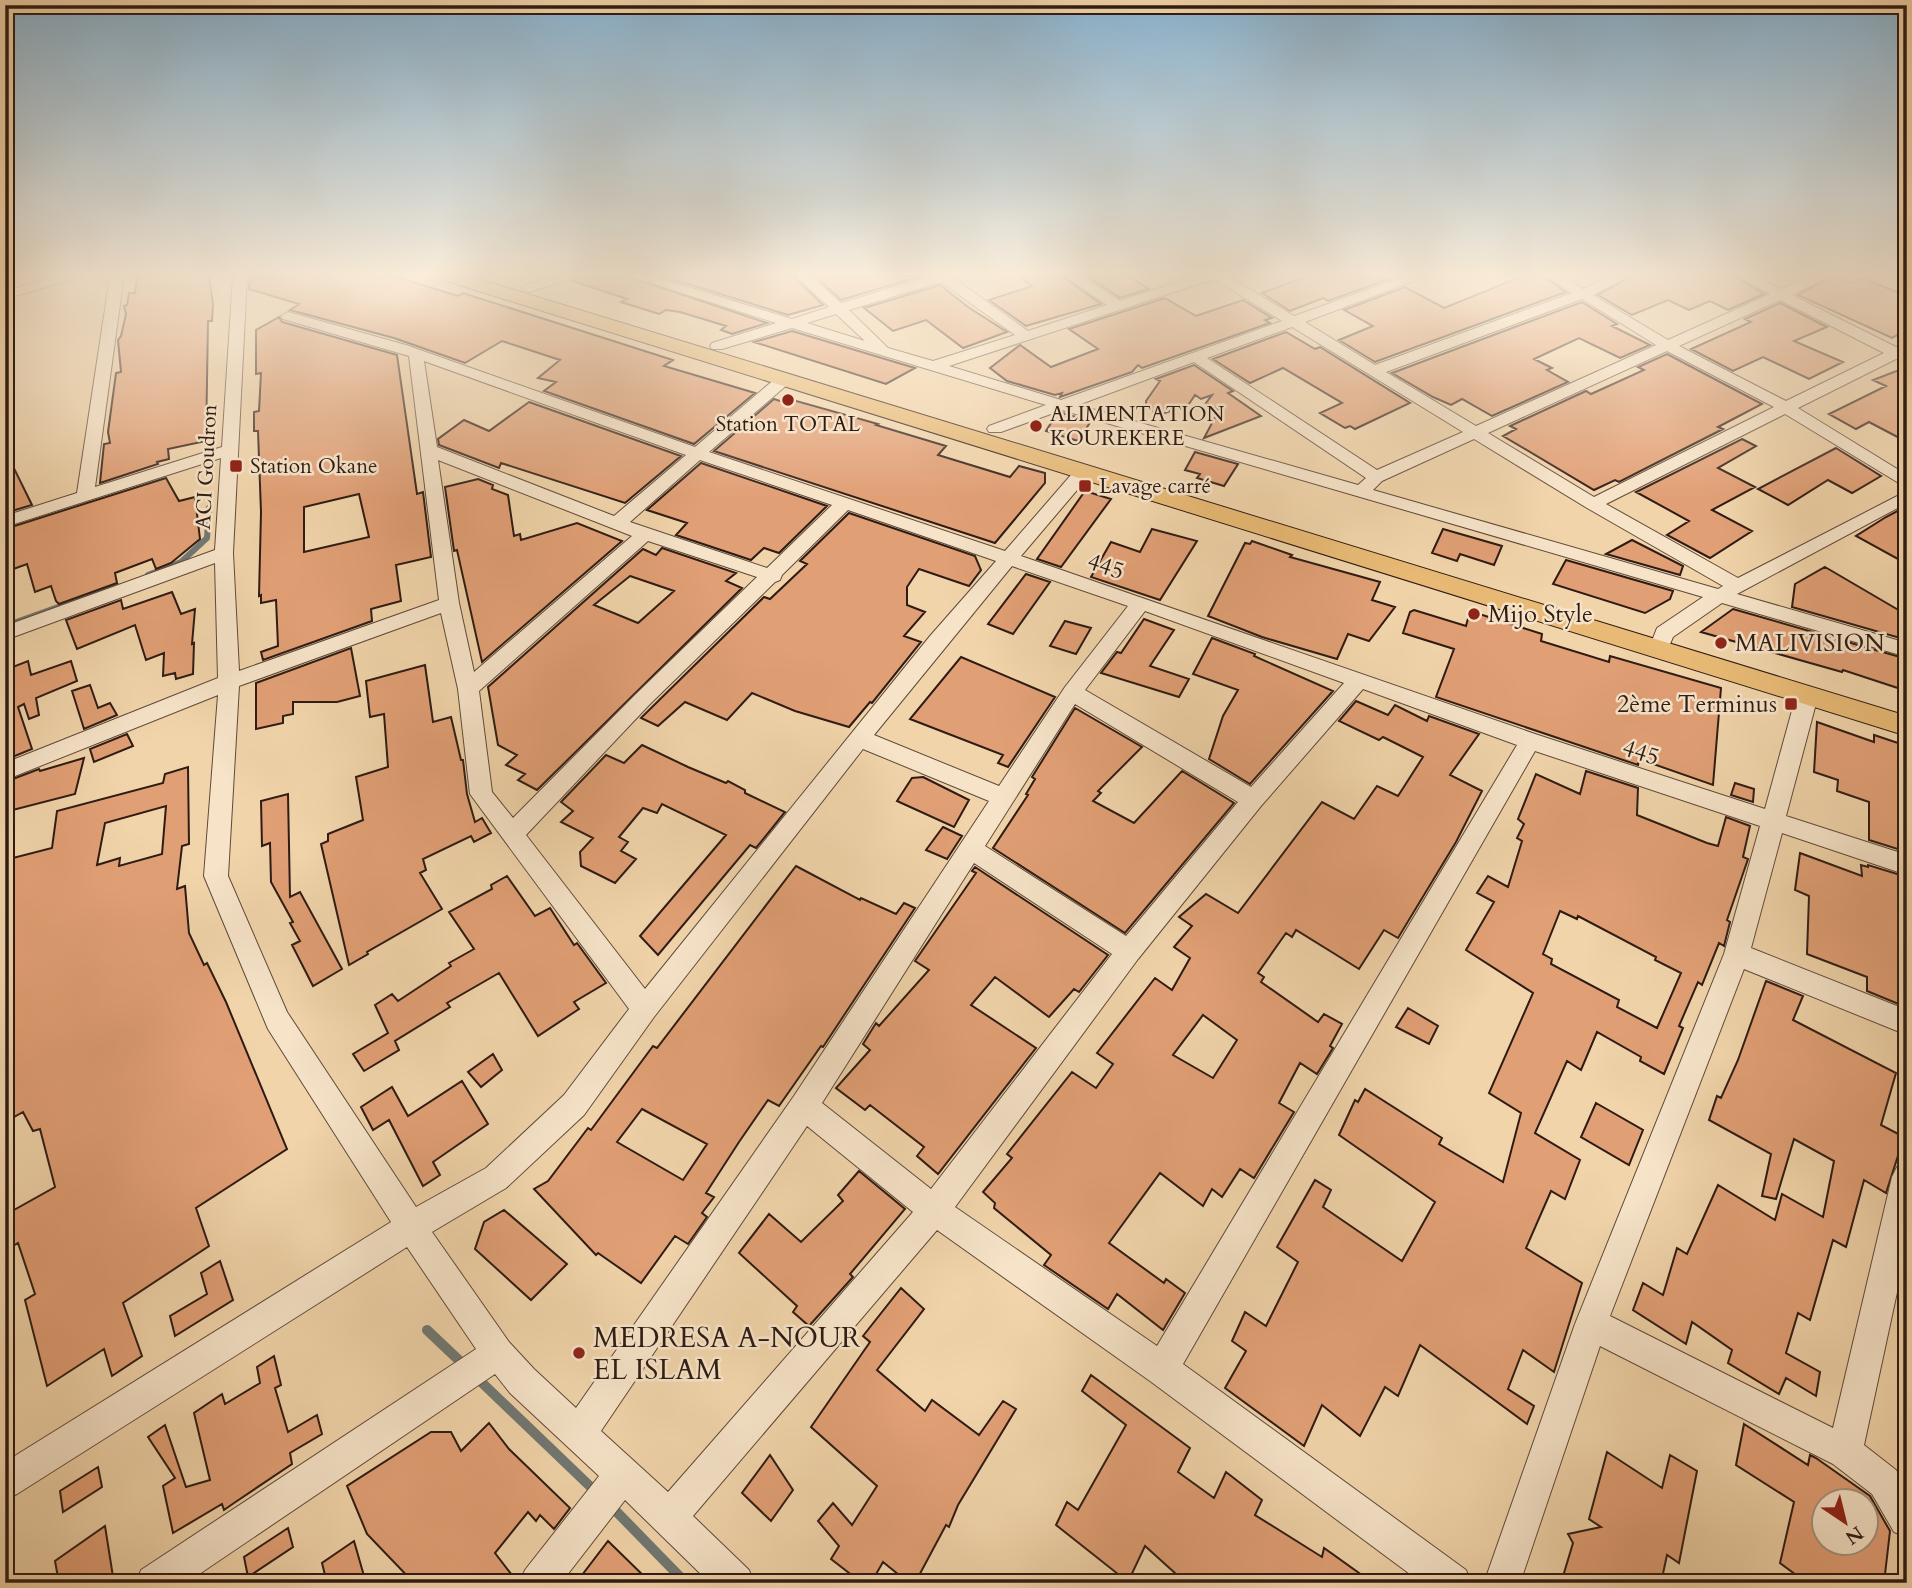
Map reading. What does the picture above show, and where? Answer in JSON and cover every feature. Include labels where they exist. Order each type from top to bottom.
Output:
[{"type":"main road","points":[[684,350],[1083,472],[1661,642],[1907,705]]},
{"type":"main road","points":[[731,350],[995,429],[1661,642],[1807,696],[1907,726]]},
{"type":"street","points":[[85,497],[106,350]]},
{"type":"street","name":"ACI Goudron","points":[[5,632],[224,554],[236,350]]},
{"type":"street","name":"445","points":[[405,350],[698,454],[1141,603],[1530,741],[1907,865]]},
{"type":"street","points":[[880,350],[1907,650]]},
{"type":"street","points":[[933,366],[982,350]]},
{"type":"street","points":[[995,429],[1213,350]]},
{"type":"street","points":[[1340,350],[1593,504],[1740,586]]},
{"type":"street","points":[[1374,370],[1428,350]]},
{"type":"street","points":[[1363,490],[1376,477],[1659,350]]},
{"type":"street","points":[[1676,350],[1784,407],[1907,483]]},
{"type":"street","points":[[1593,504],[1784,407],[1903,353]]},
{"type":"street","points":[[416,356],[449,603],[468,689],[481,794],[646,1009]]},
{"type":"street","points":[[1196,356],[1376,477]]},
{"type":"street","points":[[617,523],[782,381]]},
{"type":"street","points":[[5,522],[230,450]]},
{"type":"street","points":[[428,450],[645,534],[773,576]]},
{"type":"street","points":[[6,1478],[411,1227],[496,1178],[574,1105],[859,738],[1083,472]]},
{"type":"street","points":[[1661,642],[1719,596],[1907,496]]},
{"type":"street","points":[[511,835],[642,700],[773,576],[845,503]]},
{"type":"street","points":[[468,689],[645,534]]},
{"type":"street","points":[[224,554],[229,682],[216,876],[276,1020],[411,1227],[498,1353],[522,1381],[736,1583]]},
{"type":"street","points":[[5,772],[229,682],[449,603]]},
{"type":"street","points":[[579,1433],[804,1105],[1072,692],[1141,603]]},
{"type":"street","points":[[669,1517],[934,1210],[1129,951],[1253,800],[1359,680]]},
{"type":"street","points":[[1072,692],[1253,800]]},
{"type":"street","points":[[1502,1583],[1591,1324],[1737,954],[1807,696]]},
{"type":"street","points":[[859,738],[1003,797]]},
{"type":"street","points":[[1162,1369],[1530,741]]},
{"type":"street","points":[[971,849],[1129,951]]},
{"type":"street","points":[[1737,954],[1907,1023]]},
{"type":"street","points":[[804,1105],[934,1210],[1162,1369],[1453,1583]]},
{"type":"street","points":[[1845,1452],[1907,1177]]},
{"type":"street","points":[[1591,1324],[1845,1452],[1884,1482],[1906,1516]]},
{"type":"street","points":[[154,1583],[498,1353]]},
{"type":"street","points":[[538,1583],[623,1474]]},
{"type":"building","points":[[119,350],[208,350],[206,441],[168,449],[169,459],[100,483],[104,444],[110,443],[108,432],[116,373],[121,372]]},
{"type":"building","points":[[256,350],[380,350],[397,355],[417,494],[423,492],[431,557],[396,565],[401,601],[371,609],[372,621],[263,660],[261,652],[278,646],[276,600],[261,603],[261,595],[259,596],[261,512],[258,431],[254,431],[254,412],[259,411],[261,373],[256,374]],"holes":[[[359,494],[369,537],[304,552],[304,507]]]},
{"type":"building","points":[[428,350],[487,350],[465,363]]},
{"type":"building","points":[[530,350],[642,350],[673,360],[664,366],[755,393],[694,444],[544,391],[556,382],[538,378],[560,360]]},
{"type":"building","points":[[779,350],[856,350],[915,368],[886,384]]},
{"type":"building","points":[[1013,350],[1027,350],[1051,367],[1095,350],[1193,350],[1142,368],[1138,365],[1132,372],[1060,397],[1062,393],[1055,395],[1007,381],[990,368]]},
{"type":"building","points":[[1237,350],[1325,350],[1410,403],[1355,429],[1350,426],[1345,428],[1320,413],[1342,403],[1283,368],[1250,383],[1213,359]]},
{"type":"building","points":[[1356,350],[1407,350],[1375,362]]},
{"type":"building","points":[[1453,350],[1553,350],[1534,359],[1552,368],[1547,370],[1568,382],[1492,416],[1462,399],[1451,405],[1392,373]]},
{"type":"building","points":[[1604,350],[1638,350],[1620,358]]},
{"type":"building","points":[[1693,350],[1815,350],[1843,362],[1809,379],[1763,357],[1733,371]]},
{"type":"building","points":[[1667,354],[1762,404],[1718,427],[1723,429],[1619,482],[1615,480],[1594,490],[1503,436],[1516,429],[1510,426],[1586,391],[1591,394],[1644,370],[1638,367]]},
{"type":"building","points":[[1194,365],[1233,391],[1228,393],[1261,416],[1204,438],[1219,410],[1206,403],[1212,395],[1201,399],[1195,395],[1189,404],[1160,415],[1146,408],[1146,401],[1160,381],[1156,379]]},
{"type":"building","points":[[1907,367],[1907,442],[1869,422],[1856,429],[1829,414],[1886,386],[1873,380]]},
{"type":"building","points":[[774,399],[789,404],[793,400],[946,446],[938,455],[1010,477],[1019,466],[1045,473],[1045,483],[995,543],[714,451]]},
{"type":"building","points":[[529,402],[681,456],[625,503],[501,463],[499,468],[439,445],[438,439],[464,420],[489,431]]},
{"type":"building","points":[[1062,413],[1091,421],[1078,441],[1046,431],[1056,415]]},
{"type":"building","points":[[1742,439],[1756,446],[1718,468],[1755,487],[1712,510],[1752,531],[1710,558],[1667,535],[1689,521],[1636,492]]},
{"type":"building","points":[[1836,448],[1881,476],[1852,493],[1828,480],[1788,505],[1758,489]]},
{"type":"building","points":[[5,450],[32,505],[5,513]]},
{"type":"building","points":[[1195,452],[1238,464],[1224,486],[1197,478],[1200,474],[1185,470]]},
{"type":"building","points":[[701,463],[827,506],[779,553],[764,548],[751,560],[676,535],[687,523],[647,510]]},
{"type":"building","points":[[166,478],[179,501],[195,497],[200,539],[171,563],[156,569],[152,559],[115,573],[117,583],[59,604],[51,586],[35,592],[27,564],[5,572],[5,529]]},
{"type":"building","points":[[478,479],[493,485],[492,489],[508,495],[514,536],[520,534],[521,540],[577,523],[622,541],[482,662],[457,550],[454,551],[445,487]]},
{"type":"building","points":[[1085,491],[1111,499],[1061,567],[1037,559]]},
{"type":"building","points":[[1907,506],[1907,564],[1856,536],[1886,517]]},
{"type":"building","points":[[849,513],[975,556],[981,570],[969,586],[919,569],[907,587],[907,605],[925,612],[904,636],[921,642],[849,727],[795,711],[752,693],[727,720],[685,702],[658,726],[641,718],[764,597],[770,599],[807,564],[800,561]]},
{"type":"building","points":[[1152,529],[1197,541],[1160,600],[1091,577],[1111,542],[1140,552]]},
{"type":"building","points":[[1443,529],[1502,546],[1494,565],[1460,554],[1457,561],[1432,553]]},
{"type":"building","points":[[1632,540],[1683,566],[1680,575],[1606,554]]},
{"type":"building","points":[[1252,541],[1292,555],[1290,557],[1380,582],[1372,600],[1395,607],[1369,641],[1348,634],[1337,659],[1262,637],[1208,616],[1245,543],[1250,544]]},
{"type":"building","points":[[662,548],[736,573],[726,581],[742,588],[537,790],[518,780],[525,774],[506,765],[517,755],[498,745],[488,687],[643,549],[656,555]],"holes":[[[630,576],[674,591],[638,623],[594,605]]]},
{"type":"building","points":[[1566,560],[1673,591],[1670,599],[1645,613],[1553,584]]},
{"type":"building","points":[[1825,567],[1907,615],[1907,640],[1792,607],[1795,584]]},
{"type":"building","points":[[1026,574],[1050,582],[1013,634],[988,624]]},
{"type":"building","points":[[172,592],[181,614],[195,609],[193,674],[176,679],[175,673],[163,676],[164,653],[146,660],[135,625],[77,649],[66,620],[121,600],[123,609]]},
{"type":"building","points":[[1733,609],[1907,659],[1907,691],[1843,670],[1842,672],[1701,632]]},
{"type":"building","points":[[1414,610],[1466,626],[1470,611],[1542,634],[1541,641],[1609,662],[1610,656],[1721,688],[1713,785],[1639,759],[1638,765],[1436,697],[1454,649],[1403,633],[1410,612]]},
{"type":"building","points":[[1144,619],[1174,630],[1150,666],[1189,679],[1179,697],[1101,673],[1117,652],[1121,653]]},
{"type":"building","points":[[1065,621],[1091,628],[1076,654],[1050,646]]},
{"type":"building","points":[[1212,638],[1255,654],[1254,656],[1333,691],[1250,784],[1209,759],[1223,716],[1238,690],[1193,674]]},
{"type":"building","points":[[351,648],[360,696],[337,702],[293,702],[293,714],[283,716],[283,723],[256,729],[256,683]]},
{"type":"building","points":[[961,657],[1055,697],[1008,767],[998,763],[1003,755],[910,719]]},
{"type":"building","points":[[28,661],[31,675],[71,661],[77,681],[36,698],[39,715],[29,719],[24,704],[18,707],[32,749],[5,760],[5,678],[12,675],[10,668]]},
{"type":"building","points":[[425,665],[433,722],[451,717],[463,760],[467,794],[475,822],[482,818],[491,833],[474,842],[471,836],[423,859],[426,870],[420,873],[442,909],[349,965],[321,844],[328,841],[328,834],[363,820],[356,777],[388,767],[384,714],[370,717],[366,681]]},
{"type":"building","points":[[90,685],[98,708],[110,703],[117,715],[84,729],[72,691]]},
{"type":"building","points":[[1356,701],[1388,715],[1395,705],[1427,721],[1429,716],[1479,734],[1450,775],[1482,791],[1456,842],[1398,938],[1384,930],[1359,969],[1296,930],[1292,937],[1286,933],[1258,973],[1264,977],[1261,982],[1318,1022],[1324,1014],[1342,1024],[1330,1046],[1333,1048],[1317,1074],[1300,1063],[1279,1103],[1294,1112],[1254,1178],[1240,1169],[1222,1197],[1212,1189],[1203,1206],[1160,1173],[1109,1243],[1164,1283],[1166,1279],[1185,1293],[1163,1330],[1117,1294],[1108,1309],[1044,1265],[1051,1255],[994,1208],[995,1203],[983,1192],[1012,1158],[1007,1154],[1072,1072],[1096,1088],[1113,1064],[1097,1053],[1155,978],[1172,990],[1190,958],[1174,947],[1192,926],[1179,917],[1206,894],[1238,913],[1322,802],[1354,819],[1377,786],[1398,796],[1423,757],[1383,737],[1379,740],[1339,721]],"holes":[[[1203,1015],[1237,1040],[1213,1078],[1173,1055]]]},
{"type":"building","points":[[1075,708],[1142,747],[1098,791],[1101,793],[1093,801],[1134,823],[1182,771],[1234,803],[1125,933],[993,848],[1028,795],[1026,794],[1035,779],[1032,777]]},
{"type":"building","points":[[1817,722],[1874,742],[1874,735],[1907,746],[1907,852],[1869,840],[1869,802],[1837,791],[1838,780],[1814,772]]},
{"type":"building","points":[[127,734],[133,746],[94,762],[90,749]]},
{"type":"building","points":[[642,745],[726,783],[728,781],[745,790],[745,793],[785,812],[756,848],[750,845],[658,955],[640,936],[726,835],[662,804],[657,813],[643,808],[619,837],[628,842],[621,851],[636,859],[615,883],[581,866],[580,852],[593,838],[561,822],[573,811],[561,802],[606,755],[624,763]]},
{"type":"building","points":[[84,758],[75,794],[5,812],[5,782],[39,769],[40,771]]},
{"type":"building","points":[[188,767],[189,844],[182,846],[177,889],[185,886],[189,933],[226,1002],[287,1149],[196,1208],[209,1246],[123,1303],[142,1356],[112,1376],[104,1349],[47,1386],[25,1300],[35,1294],[18,1243],[5,1251],[5,1215],[55,1187],[40,1129],[33,1131],[23,1112],[5,1122],[5,860],[52,848],[57,811],[163,783],[165,774]],"holes":[[[166,806],[162,854],[119,866],[120,858],[97,865],[105,823]]]},
{"type":"building","points":[[1586,771],[1638,788],[1637,815],[1718,846],[1726,817],[1750,826],[1743,857],[1748,859],[1727,920],[1730,922],[1724,946],[1719,943],[1702,985],[1698,982],[1679,1026],[1683,1028],[1664,1074],[1640,1061],[1641,1057],[1597,1032],[1581,1070],[1567,1061],[1535,1133],[1580,1160],[1565,1199],[1551,1191],[1526,1248],[1582,1283],[1554,1372],[1523,1350],[1508,1389],[1534,1406],[1527,1424],[1420,1345],[1398,1396],[1385,1387],[1360,1436],[1322,1405],[1304,1446],[1225,1388],[1246,1351],[1232,1341],[1245,1312],[1266,1326],[1298,1262],[1277,1247],[1315,1180],[1331,1190],[1323,1207],[1402,1261],[1435,1202],[1339,1135],[1355,1100],[1358,1102],[1365,1089],[1442,1138],[1439,1144],[1503,1182],[1521,1113],[1489,1093],[1533,993],[1466,950],[1494,902],[1477,893],[1488,876],[1508,887],[1522,841],[1517,838],[1524,824],[1518,819],[1536,774],[1580,794]],"holes":[[[1560,911],[1577,919],[1578,916],[1681,973],[1657,1028],[1617,1007],[1619,1000],[1551,964],[1552,959],[1543,954]]]},
{"type":"building","points":[[923,777],[969,800],[954,827],[897,801],[912,778]]},
{"type":"building","points":[[1735,783],[1754,789],[1753,802],[1731,795]]},
{"type":"building","points":[[288,794],[290,897],[300,892],[342,969],[313,986],[292,945],[300,941],[290,923],[293,922],[271,882],[270,843],[262,846],[261,801]]},
{"type":"building","points":[[943,827],[962,836],[947,859],[926,850]]},
{"type":"building","points":[[1800,853],[1862,876],[1861,865],[1868,865],[1907,877],[1907,998],[1901,995],[1901,1005],[1867,991],[1867,977],[1807,954],[1809,896],[1795,890]]},
{"type":"building","points":[[796,866],[860,900],[861,898],[896,914],[904,903],[915,908],[823,1047],[821,1046],[779,1106],[768,1100],[739,1142],[706,1193],[714,1197],[702,1213],[707,1217],[688,1244],[675,1236],[641,1283],[598,1253],[596,1255],[534,1189],[548,1181],[588,1128],[591,1130],[653,1046],[657,1048]],"holes":[[[642,1109],[707,1144],[683,1180],[617,1142]]]},
{"type":"building","points":[[975,867],[1108,955],[1079,992],[1074,989],[1049,1017],[995,977],[971,1005],[1036,1048],[938,1174],[917,1156],[924,1147],[870,1105],[865,1110],[836,1088],[870,1050],[863,1044],[876,1023],[879,1026],[929,970],[915,961],[976,873],[972,871]]},
{"type":"building","points":[[507,876],[535,916],[550,908],[574,945],[577,943],[606,983],[574,1002],[579,1009],[538,1036],[499,973],[447,1003],[450,1007],[395,1041],[399,1050],[364,1071],[353,1054],[388,1033],[375,1005],[392,994],[398,1001],[451,966],[449,963],[474,949],[449,912],[492,889],[491,885]]},
{"type":"building","points":[[1766,981],[1803,996],[1793,1020],[1896,1073],[1881,1125],[1904,1137],[1886,1193],[1864,1180],[1846,1247],[1833,1240],[1810,1320],[1798,1313],[1786,1353],[1820,1372],[1816,1396],[1786,1378],[1779,1394],[1728,1363],[1732,1350],[1692,1322],[1686,1344],[1633,1310],[1643,1283],[1663,1295],[1677,1248],[1687,1254],[1718,1185],[1775,1220],[1782,1194],[1823,1217],[1834,1161],[1794,1139],[1776,1199],[1762,1196],[1771,1154],[1709,1120],[1717,1096],[1721,1098],[1738,1060]]},
{"type":"building","points":[[1408,1008],[1438,1026],[1429,1044],[1396,1027]]},
{"type":"building","points":[[493,1054],[502,1070],[481,1087],[468,1072]]},
{"type":"building","points":[[462,1081],[488,1124],[433,1162],[440,1175],[423,1186],[389,1120],[373,1130],[361,1107],[392,1087],[408,1116]]},
{"type":"building","points":[[1596,1103],[1643,1130],[1629,1165],[1581,1137]]},
{"type":"building","points":[[859,1171],[905,1209],[850,1274],[853,1277],[809,1326],[793,1312],[797,1306],[739,1253],[769,1214],[801,1242],[843,1201],[838,1195]]},
{"type":"building","points":[[504,1210],[567,1264],[531,1300],[475,1249],[484,1222]]},
{"type":"building","points":[[220,1261],[233,1300],[175,1336],[170,1316],[207,1294],[201,1273]]},
{"type":"building","points":[[901,1288],[924,1309],[877,1370],[925,1411],[932,1400],[979,1435],[1003,1401],[1016,1409],[958,1505],[949,1527],[946,1525],[915,1583],[909,1583],[883,1562],[871,1583],[862,1583],[831,1559],[839,1546],[818,1521],[833,1503],[852,1525],[877,1486],[811,1427],[870,1342],[863,1336]]},
{"type":"building","points":[[274,1356],[281,1385],[275,1388],[288,1432],[317,1415],[322,1434],[290,1453],[292,1464],[224,1510],[222,1504],[173,1533],[163,1486],[175,1478],[148,1437],[165,1425],[186,1487],[210,1480],[194,1413],[222,1394],[225,1404],[260,1383],[257,1367]]},
{"type":"building","points":[[1091,1375],[1190,1448],[1178,1472],[1214,1498],[1226,1472],[1262,1500],[1255,1515],[1322,1557],[1324,1548],[1373,1583],[1186,1583],[1145,1546],[1128,1582],[1056,1525],[1067,1502],[1078,1510],[1126,1425],[1082,1391]]},
{"type":"building","points":[[489,1423],[509,1449],[570,1508],[554,1529],[540,1515],[536,1521],[528,1512],[495,1553],[518,1583],[414,1583],[367,1534],[347,1486],[431,1432],[451,1432],[461,1451]]},
{"type":"building","points":[[1744,1424],[1808,1465],[1810,1455],[1816,1458],[1856,1486],[1811,1486],[1811,1556],[1881,1556],[1881,1515],[1890,1531],[1884,1583],[1807,1583],[1780,1563],[1794,1502],[1736,1465]]},
{"type":"building","points":[[1607,1452],[1662,1488],[1670,1455],[1697,1471],[1679,1563],[1667,1555],[1661,1583],[1561,1583],[1573,1543],[1568,1534],[1601,1527],[1589,1519]]},
{"type":"building","points":[[770,1455],[793,1490],[771,1521],[742,1493]]},
{"type":"building","points":[[98,1467],[102,1487],[63,1512],[60,1491]]},
{"type":"building","points":[[105,1526],[114,1583],[59,1583],[55,1561]]},
{"type":"building","points":[[288,1528],[293,1547],[248,1577],[244,1557]]},
{"type":"building","points":[[354,1541],[366,1583],[327,1583],[322,1563]]},
{"type":"building","points":[[608,1541],[651,1583],[576,1583]]},
{"type":"waterway","points":[[148,575],[181,562],[207,538],[209,508]]},
{"type":"waterway","points":[[5,626],[117,586]]},
{"type":"waterway","points":[[427,1330],[465,1366]]},
{"type":"waterway","points":[[476,1377],[596,1492]]},
{"type":"waterway","points":[[610,1505],[686,1583]]},
{"type":"place","name":"Station TOTAL","points":[[788,400]]},
{"type":"place","name":"ALIMENTATION KOUREKERE","points":[[1036,426]]},
{"type":"place","name":"Station Okane","points":[[236,466]]},
{"type":"place","name":"Lavage carré","points":[[1085,486]]},
{"type":"place","name":"Mijo Style","points":[[1474,614]]},
{"type":"place","name":"MALIVISION","points":[[1721,643]]},
{"type":"place","name":"2ème Terminus","points":[[1791,704]]},
{"type":"place","name":"MEDRESA A-NOUR EL ISLAM","points":[[579,1353]]}]
